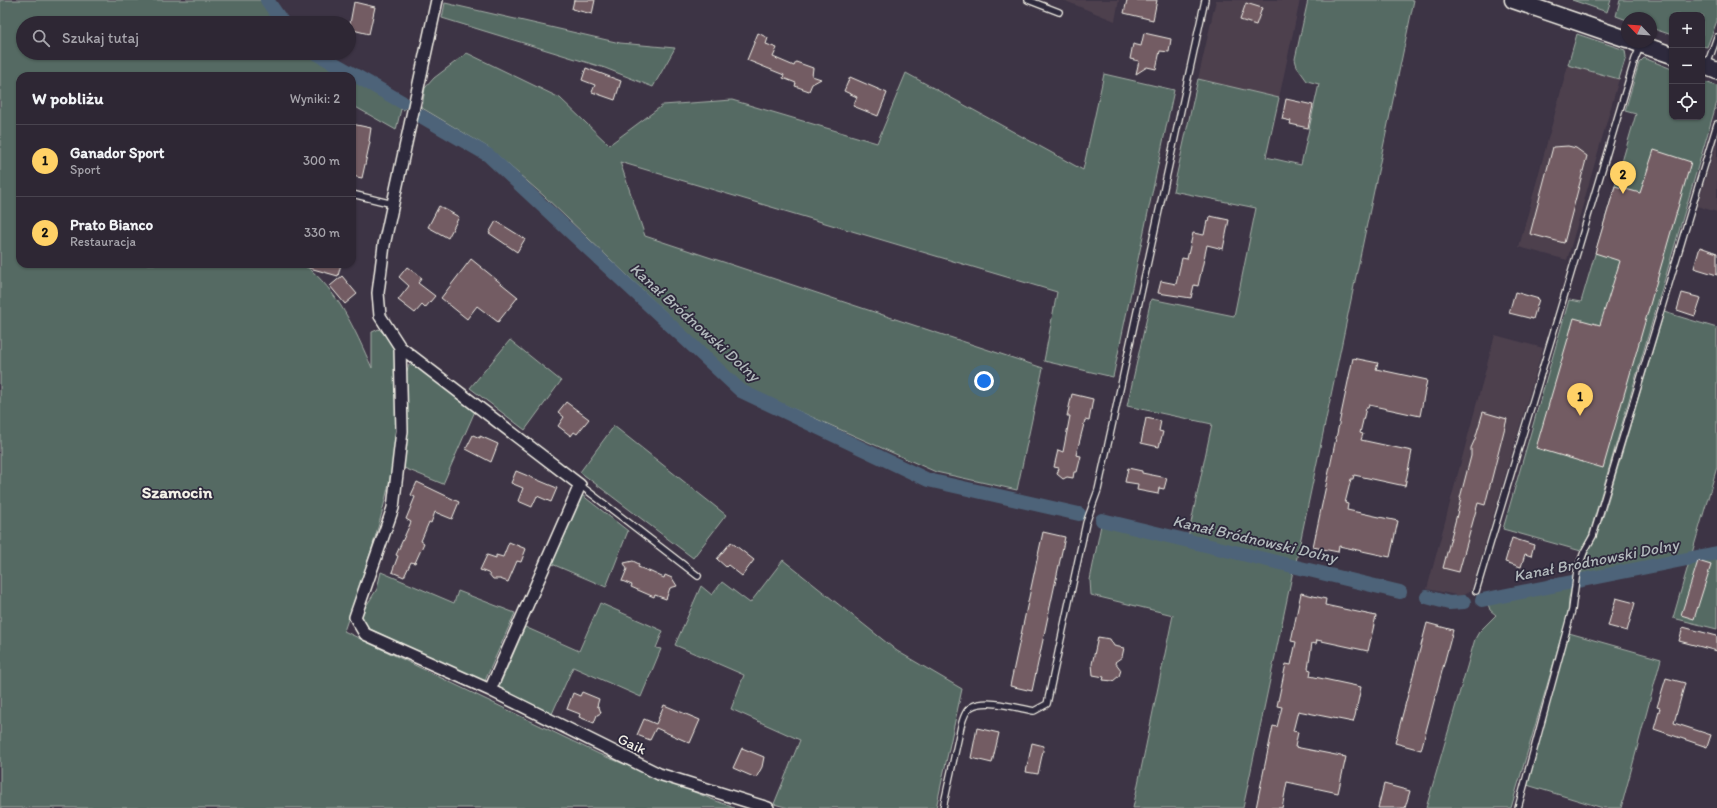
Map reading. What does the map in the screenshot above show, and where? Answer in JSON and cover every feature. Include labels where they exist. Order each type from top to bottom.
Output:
[{"type":"main road","points":[[1513,0],[1621,37]]},
{"type":"main road","points":[[1652,48],[1669,54]]},
{"type":"street","points":[[436,0],[384,245],[378,293],[380,316],[400,347],[580,484],[490,690]]},
{"type":"street","name":"Gaik","points":[[400,347],[402,431],[393,508],[355,617],[365,634],[490,690],[659,774],[768,808]]},
{"type":"lane","points":[[1028,0],[1059,12]]},
{"type":"lane","points":[[943,808],[964,715],[971,707],[988,703],[1034,711],[1047,704],[1086,523],[1100,482],[1205,0]]},
{"type":"lane","points":[[1708,68],[1717,37]]},
{"type":"lane","points":[[1476,591],[1635,60],[1634,48]]},
{"type":"lane","points":[[1518,808],[1572,610],[1577,571],[1584,552],[1593,536],[1717,124]]},
{"type":"lane","points":[[356,195],[393,204]]},
{"type":"lane","points":[[580,484],[698,576]]},
{"type":"shaded area","points":[[1063,0],[1119,0],[1115,21]]},
{"type":"shaded area","points":[[1216,0],[1300,0],[1279,98],[1198,79]]},
{"type":"shaded area","points":[[1568,65],[1619,79],[1567,260],[1519,247]]},
{"type":"shaded area","points":[[1717,142],[1717,212],[1697,206]]},
{"type":"shaded area","points":[[1495,335],[1543,348],[1471,591],[1461,596],[1427,589]]},
{"type":"green space","points":[[0,0],[273,0],[284,16],[16,16],[16,60],[338,60],[407,99],[404,110],[401,109],[396,130],[356,107],[356,72],[16,72],[16,268],[308,268],[327,286],[336,299],[352,325],[372,368],[372,332],[379,329],[396,346],[399,410],[391,474],[378,527],[344,631],[599,754],[734,808],[0,808]]},
{"type":"green space","points":[[1308,0],[1414,0],[1296,562],[1188,537],[1212,424],[1127,406],[1151,299],[1234,316],[1256,208],[1173,191],[1198,79],[1279,98],[1266,157],[1301,165],[1319,84],[1307,81],[1297,67],[1295,59]]},
{"type":"green space","points":[[1572,0],[1611,0],[1607,12]]},
{"type":"green space","points":[[1620,0],[1717,0],[1717,21],[1707,47],[1705,47],[1705,12],[1669,12],[1669,34],[1657,30],[1657,12],[1621,12],[1621,18],[1616,16]]},
{"type":"green space","points":[[445,3],[620,43],[675,48],[653,87],[605,68],[442,18]]},
{"type":"green space","points":[[1577,34],[1625,50],[1626,57],[1619,79],[1568,65]]},
{"type":"green space","points":[[467,53],[560,98],[609,145],[663,105],[732,100],[877,143],[906,73],[1083,170],[1104,74],[1174,90],[1113,377],[1044,361],[1057,292],[620,162],[645,236],[1043,368],[1017,490],[936,472],[744,387],[544,196],[489,148],[422,108],[425,88],[434,78]]},
{"type":"green space","points":[[1644,58],[1669,68],[1669,120],[1705,120],[1705,82],[1717,86],[1717,102],[1589,536],[1581,551],[1503,529],[1569,300],[1581,302],[1636,114],[1625,111],[1639,63]]},
{"type":"green space","points":[[1664,312],[1717,328],[1717,467],[1692,553],[1581,574],[1585,560],[1604,514]]},
{"type":"green space","points":[[510,340],[561,381],[525,430],[470,388]]},
{"type":"green space","points":[[409,365],[413,365],[475,411],[443,484],[404,468],[407,396],[406,373]]},
{"type":"green space","points":[[614,426],[726,515],[693,558],[580,472]]},
{"type":"green space","points":[[582,495],[628,531],[606,587],[552,564]]},
{"type":"green space","points":[[1101,525],[1293,571],[1243,808],[1133,808],[1173,615],[1091,595],[1090,580]]},
{"type":"green space","points":[[1717,554],[1717,629],[1673,618],[1690,559]]},
{"type":"green space","points":[[783,560],[897,651],[962,689],[936,808],[789,808],[774,804],[800,740],[731,709],[744,675],[675,645],[701,586],[712,595],[722,582],[750,603]]},
{"type":"green space","points":[[381,572],[454,603],[458,591],[515,613],[484,683],[364,626],[361,614],[377,589]]},
{"type":"green space","points":[[1572,586],[1569,598],[1568,614],[1511,808],[1426,808],[1475,639],[1479,632],[1496,615],[1490,610],[1488,604]]},
{"type":"green space","points":[[600,603],[663,631],[656,648],[661,649],[641,697],[573,667],[551,716],[498,689],[525,627],[579,651]]},
{"type":"green space","points":[[1569,633],[1661,659],[1621,808],[1603,808],[1527,785]]},
{"type":"building","points":[[574,0],[595,0],[592,14],[572,9]]},
{"type":"building","points":[[1127,0],[1157,0],[1153,20],[1124,13]]},
{"type":"building","points":[[354,2],[375,7],[369,34],[356,31],[356,16],[351,16]]},
{"type":"building","points":[[1246,3],[1262,8],[1256,25],[1240,20]]},
{"type":"building","points":[[758,33],[768,38],[766,44],[777,48],[773,57],[794,66],[796,62],[813,68],[812,76],[821,79],[812,84],[809,91],[795,86],[796,83],[783,78],[784,75],[747,60]]},
{"type":"building","points":[[1144,33],[1171,39],[1169,52],[1160,51],[1156,69],[1147,67],[1136,74],[1139,61],[1130,59],[1133,44],[1141,46]]},
{"type":"building","points":[[586,68],[621,81],[615,100],[592,92],[595,85],[582,80]]},
{"type":"building","points":[[850,77],[887,93],[878,116],[853,106],[857,97],[844,91]]},
{"type":"building","points":[[1286,99],[1313,105],[1308,128],[1290,124],[1291,121],[1282,119]]},
{"type":"building","points":[[356,125],[371,128],[370,142],[362,178],[356,177]]},
{"type":"building","points":[[1568,146],[1576,148],[1587,156],[1564,243],[1530,234],[1553,147]]},
{"type":"building","points":[[1654,150],[1691,162],[1603,468],[1536,448],[1574,318],[1600,325],[1620,261],[1595,253],[1615,186],[1640,193]]},
{"type":"building","points":[[439,206],[459,217],[448,238],[428,227]]},
{"type":"building","points":[[1210,216],[1229,220],[1223,249],[1207,245],[1198,286],[1194,285],[1191,298],[1158,293],[1161,281],[1176,284],[1182,258],[1187,259],[1193,233],[1204,235],[1207,221],[1209,222]]},
{"type":"building","points":[[496,221],[525,239],[517,252],[489,233]]},
{"type":"building","points":[[1700,247],[1717,253],[1717,275],[1694,268]]},
{"type":"building","points":[[471,259],[518,297],[498,322],[477,306],[467,319],[441,298]]},
{"type":"building","points":[[407,267],[422,278],[418,283],[435,296],[425,308],[422,305],[415,313],[398,300],[409,286],[399,277]]},
{"type":"building","points":[[310,268],[340,268],[338,276]]},
{"type":"building","points":[[342,276],[357,294],[345,304],[330,286]]},
{"type":"building","points":[[1515,292],[1539,299],[1533,319],[1509,313]]},
{"type":"building","points":[[1682,293],[1701,298],[1695,316],[1677,310]]},
{"type":"building","points":[[1353,358],[1378,363],[1376,369],[1427,380],[1420,416],[1369,405],[1368,408],[1366,408],[1360,433],[1363,434],[1361,440],[1412,451],[1405,486],[1354,475],[1353,479],[1351,479],[1345,503],[1348,504],[1347,510],[1398,521],[1390,557],[1339,546],[1338,552],[1313,547]]},
{"type":"building","points":[[1072,394],[1093,399],[1089,421],[1085,420],[1076,455],[1081,456],[1077,472],[1074,472],[1073,478],[1067,477],[1063,479],[1057,474],[1059,468],[1054,467],[1058,450],[1063,452],[1070,416],[1067,416]]},
{"type":"building","points":[[566,402],[589,419],[577,434],[574,432],[571,436],[558,426],[564,417],[558,412]]},
{"type":"building","points":[[1483,412],[1507,419],[1485,505],[1478,503],[1459,572],[1443,568],[1461,499],[1460,498],[1471,456],[1471,448]]},
{"type":"building","points":[[1146,418],[1161,421],[1159,431],[1163,432],[1159,447],[1141,443]]},
{"type":"building","points":[[473,435],[480,438],[480,436],[498,444],[491,462],[466,449]]},
{"type":"building","points":[[1128,468],[1142,471],[1142,473],[1167,478],[1164,489],[1159,488],[1158,494],[1137,490],[1138,484],[1125,482]]},
{"type":"building","points":[[516,471],[557,488],[551,502],[537,496],[532,507],[518,501],[523,488],[511,483]]},
{"type":"building","points":[[417,482],[459,502],[452,519],[435,512],[421,541],[424,543],[415,563],[411,562],[404,577],[392,572],[398,556],[396,555],[411,522],[406,519],[415,497],[411,495]]},
{"type":"building","points":[[1043,532],[1065,537],[1032,691],[1010,686]]},
{"type":"building","points":[[1512,538],[1534,545],[1531,556],[1525,554],[1521,567],[1505,562]]},
{"type":"building","points":[[509,542],[526,549],[521,562],[517,561],[508,582],[500,579],[493,579],[488,573],[480,570],[487,555],[496,558],[496,555],[503,557]]},
{"type":"building","points":[[731,542],[754,560],[742,576],[728,565],[726,567],[717,559]]},
{"type":"building","points":[[633,561],[639,564],[638,567],[664,578],[665,575],[672,578],[677,586],[670,588],[666,599],[655,595],[654,597],[631,587],[632,585],[622,581],[627,569],[624,563]]},
{"type":"building","points":[[1698,561],[1711,565],[1694,619],[1681,615]]},
{"type":"building","points":[[1301,593],[1326,599],[1325,605],[1376,616],[1368,651],[1317,640],[1316,644],[1312,643],[1308,669],[1311,670],[1310,676],[1361,687],[1353,722],[1298,711],[1293,731],[1298,732],[1295,747],[1346,757],[1338,793],[1287,782],[1282,808],[1256,808],[1273,726],[1277,727],[1282,707],[1277,706],[1286,664],[1291,665],[1296,642],[1291,641]]},
{"type":"building","points":[[1616,598],[1635,603],[1627,631],[1608,626]]},
{"type":"building","points":[[1427,623],[1453,630],[1421,750],[1395,743]]},
{"type":"building","points":[[1683,627],[1717,636],[1717,651],[1679,641]]},
{"type":"building","points":[[1098,637],[1110,639],[1114,646],[1124,648],[1122,657],[1115,662],[1121,670],[1119,676],[1113,681],[1103,680],[1104,677],[1093,675],[1092,664]]},
{"type":"building","points":[[1666,678],[1685,683],[1674,723],[1711,735],[1707,747],[1654,729],[1660,708],[1657,707]]},
{"type":"building","points":[[582,692],[599,699],[597,706],[599,707],[601,713],[597,715],[594,723],[579,717],[580,714],[567,709],[573,693],[580,696]]},
{"type":"building","points":[[664,705],[700,720],[690,743],[656,728],[650,740],[637,735],[644,719],[656,724]]},
{"type":"building","points":[[977,728],[999,733],[992,763],[971,758]]},
{"type":"building","points":[[1032,743],[1044,746],[1038,774],[1026,772]]},
{"type":"building","points":[[742,748],[764,757],[762,767],[756,778],[733,768]]},
{"type":"building","points":[[1384,784],[1410,791],[1405,808],[1378,808]]},
{"type":"waterway","name":"Kanał Bródnowski Dolny","points":[[267,0],[278,16]]},
{"type":"waterway","name":"Kanał Bródnowski Dolny","points":[[328,60],[349,72]]},
{"type":"waterway","name":"Kanał Bródnowski Dolny","points":[[356,76],[402,102]]},
{"type":"waterway","name":"Kanał Bródnowski Dolny","points":[[419,115],[488,155],[741,391],[928,480],[1079,514]]},
{"type":"waterway","name":"Kanał Bródnowski Dolny","points":[[1102,520],[1400,592]]},
{"type":"waterway","name":"Kanał Bródnowski Dolny","points":[[1482,600],[1717,553]]},
{"type":"waterway","name":"Kanał Bródnowski Dolny","points":[[1427,597],[1449,603],[1464,602]]},
{"type":"place","name":"Prato Bianco","points":[[1623,194]]},
{"type":"place","name":"Ganador Sport","points":[[1580,416]]},
{"type":"district","name":"Szamocin","points":[[177,492]]}]
